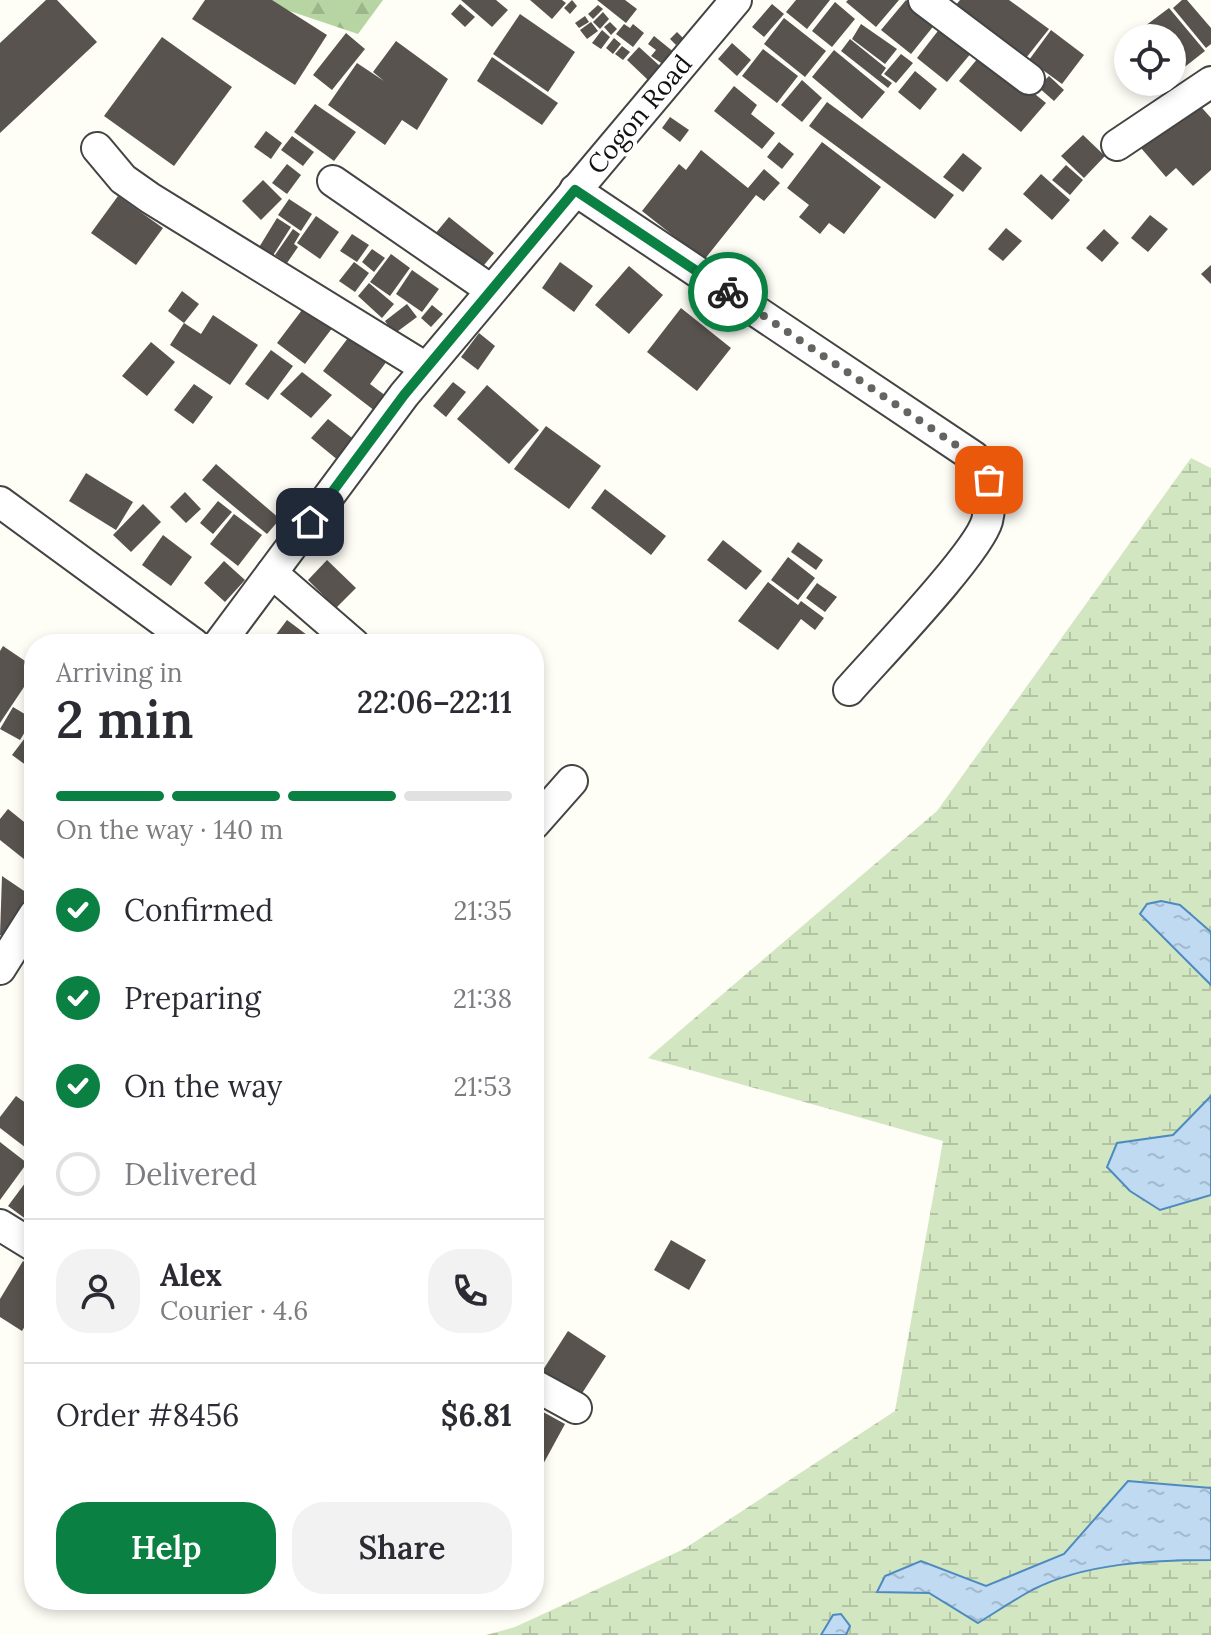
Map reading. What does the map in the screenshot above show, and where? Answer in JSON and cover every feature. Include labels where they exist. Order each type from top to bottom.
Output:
[{"type":"street","name":"Cogon Road","points":[[226,634],[426,368],[736,0]]},
{"type":"street","points":[[924,0],[1029,79]]},
{"type":"street","points":[[1117,145],[1211,82]]},
{"type":"street","points":[[97,148],[123,179],[150,198],[426,368]]},
{"type":"street","points":[[333,181],[491,290]]},
{"type":"street","points":[[575,190],[974,457],[989,480],[987,522],[970,549],[849,690]]},
{"type":"street","points":[[0,502],[180,634]]},
{"type":"street","points":[[272,573],[342,634]]},
{"type":"street","points":[[544,813],[572,781]]},
{"type":"street","points":[[0,969],[24,931]]},
{"type":"street","points":[[0,1225],[24,1240]]},
{"type":"street","points":[[544,1390],[576,1408]]},
{"type":"green space","points":[[257,0],[383,0],[358,34]]},
{"type":"green space","points":[[1191,458],[1211,468],[1211,1635],[486,1635],[515,1627],[684,1549],[895,1411],[943,1141],[648,1058],[937,811]]},
{"type":"water","points":[[1161,901],[1180,905],[1211,932],[1211,985],[1140,914],[1147,904]]},
{"type":"water","points":[[1211,1096],[1211,1195],[1160,1210],[1130,1191],[1107,1167],[1117,1143],[1173,1135]]},
{"type":"water","points":[[1128,1481],[1211,1488],[1211,1560],[1143,1562],[1074,1574],[1032,1590],[978,1623],[929,1593],[877,1592],[885,1576],[921,1561],[986,1586],[1064,1554]]},
{"type":"water","points":[[841,1614],[850,1626],[846,1635],[821,1635],[833,1615]]},
{"type":"building","points":[[46,0],[57,0],[97,42],[0,133],[0,43]]},
{"type":"building","points":[[205,0],[272,0],[327,35],[295,85],[192,19]]},
{"type":"building","points":[[461,0],[496,0],[508,10],[492,27]]},
{"type":"building","points":[[530,0],[562,0],[566,3],[552,19]]},
{"type":"building","points":[[572,0],[577,6],[570,14],[564,8]]},
{"type":"building","points":[[597,0],[625,0],[637,9],[626,23]]},
{"type":"building","points":[[796,0],[830,0],[807,29],[786,12]]},
{"type":"building","points":[[899,0],[876,27],[846,2]]},
{"type":"building","points":[[906,0],[936,23],[911,54],[881,30]]},
{"type":"building","points":[[960,0],[1009,0],[1049,29],[1026,58],[955,6]]},
{"type":"building","points":[[1182,0],[1187,0],[1211,28],[1211,44],[1206,48],[1173,8]]},
{"type":"building","points":[[835,2],[855,19],[832,47],[812,31]]},
{"type":"building","points":[[460,4],[475,17],[465,27],[451,14]]},
{"type":"building","points":[[772,4],[784,14],[764,37],[752,27]]},
{"type":"building","points":[[598,5],[603,9],[593,19],[588,14]]},
{"type":"building","points":[[1169,8],[1182,24],[1148,24]]},
{"type":"building","points":[[603,12],[609,19],[600,29],[593,22]]},
{"type":"building","points":[[520,14],[575,52],[548,92],[493,54]]},
{"type":"building","points":[[585,16],[589,22],[579,28],[575,23]]},
{"type":"building","points":[[784,18],[826,51],[805,77],[764,44]]},
{"type":"building","points":[[591,22],[598,31],[587,39],[580,30]]},
{"type":"building","points":[[610,22],[617,29],[611,35],[604,27]]},
{"type":"building","points":[[624,24],[630,28],[633,24],[644,33],[633,47],[616,34]]},
{"type":"building","points":[[861,24],[897,49],[885,64],[852,39]]},
{"type":"building","points":[[941,27],[972,52],[947,82],[917,58]]},
{"type":"building","points":[[1186,28],[1205,51],[1186,66]]},
{"type":"building","points":[[602,30],[610,37],[601,49],[592,43]]},
{"type":"building","points":[[1051,30],[1084,55],[1062,84],[1029,60]]},
{"type":"building","points":[[677,32],[683,38],[676,45],[670,39]]},
{"type":"building","points":[[346,33],[365,49],[332,90],[313,75]]},
{"type":"building","points":[[654,36],[675,53],[664,65],[651,56],[656,50],[648,44]]},
{"type":"building","points":[[162,37],[232,87],[174,166],[104,116]]},
{"type":"building","points":[[614,38],[621,44],[613,54],[606,48]]},
{"type":"building","points":[[850,39],[886,68],[881,75],[892,83],[888,88],[841,51]]},
{"type":"building","points":[[396,41],[448,79],[417,130],[402,120],[385,145],[328,105],[357,63],[384,81],[373,72]]},
{"type":"building","points":[[732,43],[751,60],[737,76],[718,59]]},
{"type":"building","points":[[622,46],[630,52],[623,60],[615,54]]},
{"type":"building","points":[[639,47],[661,67],[648,80],[627,60]]},
{"type":"building","points":[[763,49],[798,76],[777,103],[742,76]]},
{"type":"building","points":[[834,50],[885,92],[862,119],[812,77]]},
{"type":"building","points":[[983,52],[1046,103],[1021,132],[959,81]]},
{"type":"building","points":[[901,54],[913,63],[896,83],[884,74]]},
{"type":"building","points":[[492,57],[558,103],[542,125],[477,81]]},
{"type":"building","points":[[915,71],[937,89],[920,110],[898,92]]},
{"type":"building","points":[[1049,76],[1064,90],[1054,101],[1038,87]]},
{"type":"building","points":[[802,80],[822,98],[802,122],[781,105]]},
{"type":"building","points":[[734,86],[757,105],[751,114],[775,133],[762,149],[714,111]]},
{"type":"building","points":[[1195,100],[1211,118],[1211,170],[1193,186],[1176,168],[1166,177],[1141,148]]},
{"type":"building","points":[[827,102],[954,195],[935,219],[809,126]]},
{"type":"building","points":[[315,104],[356,132],[334,161],[294,132]]},
{"type":"building","points":[[670,117],[689,130],[680,142],[662,128]]},
{"type":"building","points":[[266,131],[282,143],[271,159],[254,147]]},
{"type":"building","points":[[1083,135],[1105,156],[1084,178],[1061,156]]},
{"type":"building","points":[[292,136],[314,152],[303,166],[281,150]]},
{"type":"building","points":[[779,142],[794,154],[782,169],[767,157]]},
{"type":"building","points":[[822,142],[881,187],[844,234],[829,223],[820,234],[799,217],[809,205],[787,188]]},
{"type":"building","points":[[701,150],[748,188],[764,169],[780,183],[764,201],[756,195],[704,260],[642,211],[679,164],[686,170]]},
{"type":"building","points":[[963,153],[982,168],[963,192],[943,177]]},
{"type":"building","points":[[287,164],[301,175],[287,194],[272,183]]},
{"type":"building","points":[[1066,165],[1083,180],[1070,195],[1052,180]]},
{"type":"building","points":[[1041,174],[1070,200],[1052,220],[1023,194]]},
{"type":"building","points":[[263,180],[282,199],[261,220],[242,201]]},
{"type":"building","points":[[118,196],[163,228],[136,265],[91,233]]},
{"type":"building","points":[[289,199],[312,214],[301,231],[278,215]]},
{"type":"building","points":[[1150,215],[1168,229],[1148,252],[1131,238]]},
{"type":"building","points":[[316,216],[339,232],[320,259],[297,243]]},
{"type":"building","points":[[449,217],[494,253],[475,276],[430,240]]},
{"type":"building","points":[[277,218],[291,227],[272,257],[258,249]]},
{"type":"building","points":[[1006,228],[1022,241],[1003,261],[988,249]]},
{"type":"building","points":[[293,229],[300,234],[294,244],[298,247],[287,263],[275,255]]},
{"type":"building","points":[[1104,229],[1119,243],[1102,262],[1086,248]]},
{"type":"building","points":[[352,234],[369,245],[357,262],[340,251]]},
{"type":"building","points":[[372,249],[385,258],[374,272],[362,262]]},
{"type":"building","points":[[391,254],[410,268],[390,296],[370,282]]},
{"type":"building","points":[[354,262],[369,273],[355,292],[339,281]]},
{"type":"building","points":[[560,262],[593,286],[574,312],[542,288]]},
{"type":"building","points":[[1211,265],[1211,284],[1201,274]]},
{"type":"building","points":[[629,266],[663,295],[629,334],[595,305]]},
{"type":"building","points":[[412,270],[439,289],[422,312],[396,294]]},
{"type":"building","points":[[369,283],[394,304],[382,318],[358,296]]},
{"type":"building","points":[[182,291],[199,304],[184,323],[168,311]]},
{"type":"building","points":[[407,304],[417,317],[394,334],[385,321]]},
{"type":"building","points":[[432,305],[443,314],[431,327],[421,318]]},
{"type":"building","points":[[305,306],[333,327],[305,364],[277,343]]},
{"type":"building","points":[[681,308],[731,348],[697,391],[647,352]]},
{"type":"building","points":[[213,315],[258,345],[230,385],[170,345],[184,323],[201,334]]},
{"type":"building","points":[[479,333],[495,346],[478,370],[461,357]]},
{"type":"building","points":[[351,334],[387,361],[370,384],[386,396],[375,411],[323,371]]},
{"type":"building","points":[[151,342],[175,362],[147,396],[122,376]]},
{"type":"building","points":[[271,350],[293,366],[268,400],[245,384]]},
{"type":"building","points":[[302,372],[332,395],[311,418],[280,394]]},
{"type":"building","points":[[453,382],[466,392],[446,417],[433,406]]},
{"type":"building","points":[[194,384],[213,397],[193,424],[174,410]]},
{"type":"building","points":[[487,385],[539,430],[509,464],[457,419]]},
{"type":"building","points":[[328,419],[356,441],[339,461],[311,438]]},
{"type":"building","points":[[546,426],[601,466],[569,509],[514,469]]},
{"type":"building","points":[[216,464],[280,519],[267,534],[202,480]]},
{"type":"building","points":[[86,473],[133,502],[116,530],[69,501]]},
{"type":"building","points":[[605,489],[666,536],[651,555],[591,508]]},
{"type":"building","points":[[185,492],[201,509],[186,523],[170,507]]},
{"type":"building","points":[[295,494],[311,506],[298,524],[281,512]]},
{"type":"building","points":[[218,501],[232,512],[213,534],[200,523]]},
{"type":"building","points":[[143,504],[161,522],[131,552],[113,535]]},
{"type":"building","points":[[234,514],[262,535],[238,566],[210,544]]},
{"type":"building","points":[[163,535],[192,557],[171,586],[142,565]]},
{"type":"building","points":[[723,540],[762,571],[746,590],[707,560]]},
{"type":"building","points":[[798,542],[823,560],[816,570],[791,552]]},
{"type":"building","points":[[788,557],[815,578],[798,600],[771,580]]},
{"type":"building","points":[[327,560],[356,588],[336,608],[308,580]]},
{"type":"building","points":[[224,561],[245,580],[225,602],[204,583]]},
{"type":"building","points":[[768,582],[798,605],[801,601],[824,618],[815,630],[801,619],[778,650],[738,621]]},
{"type":"building","points":[[817,583],[837,597],[825,612],[806,598]]},
{"type":"building","points":[[287,620],[306,634],[276,634]]},
{"type":"building","points":[[3,646],[24,660],[24,687],[0,723],[0,651]]},
{"type":"building","points":[[13,707],[24,714],[24,734],[20,740],[0,729]]},
{"type":"building","points":[[24,739],[24,764],[12,755]]},
{"type":"building","points":[[8,809],[24,822],[24,859],[0,840],[0,819]]},
{"type":"building","points":[[2,876],[24,891],[24,911],[6,939],[0,935]]},
{"type":"building","points":[[16,1096],[24,1102],[24,1146],[0,1128],[0,1117]]},
{"type":"building","points":[[0,1142],[24,1161],[24,1167],[0,1200]]},
{"type":"building","points":[[24,1184],[24,1218],[8,1206]]},
{"type":"building","points":[[671,1240],[706,1260],[689,1290],[654,1270]]},
{"type":"building","points":[[23,1261],[22,1331],[0,1317],[0,1299]]},
{"type":"building","points":[[568,1331],[606,1356],[579,1398],[544,1375],[544,1368]]},
{"type":"building","points":[[544,1412],[565,1424],[544,1462]]},
{"type":"way so far","points":[[728,292],[974,457],[989,480]]},
{"type":"route","points":[[310,522],[404,395],[575,190],[728,292]]}]
